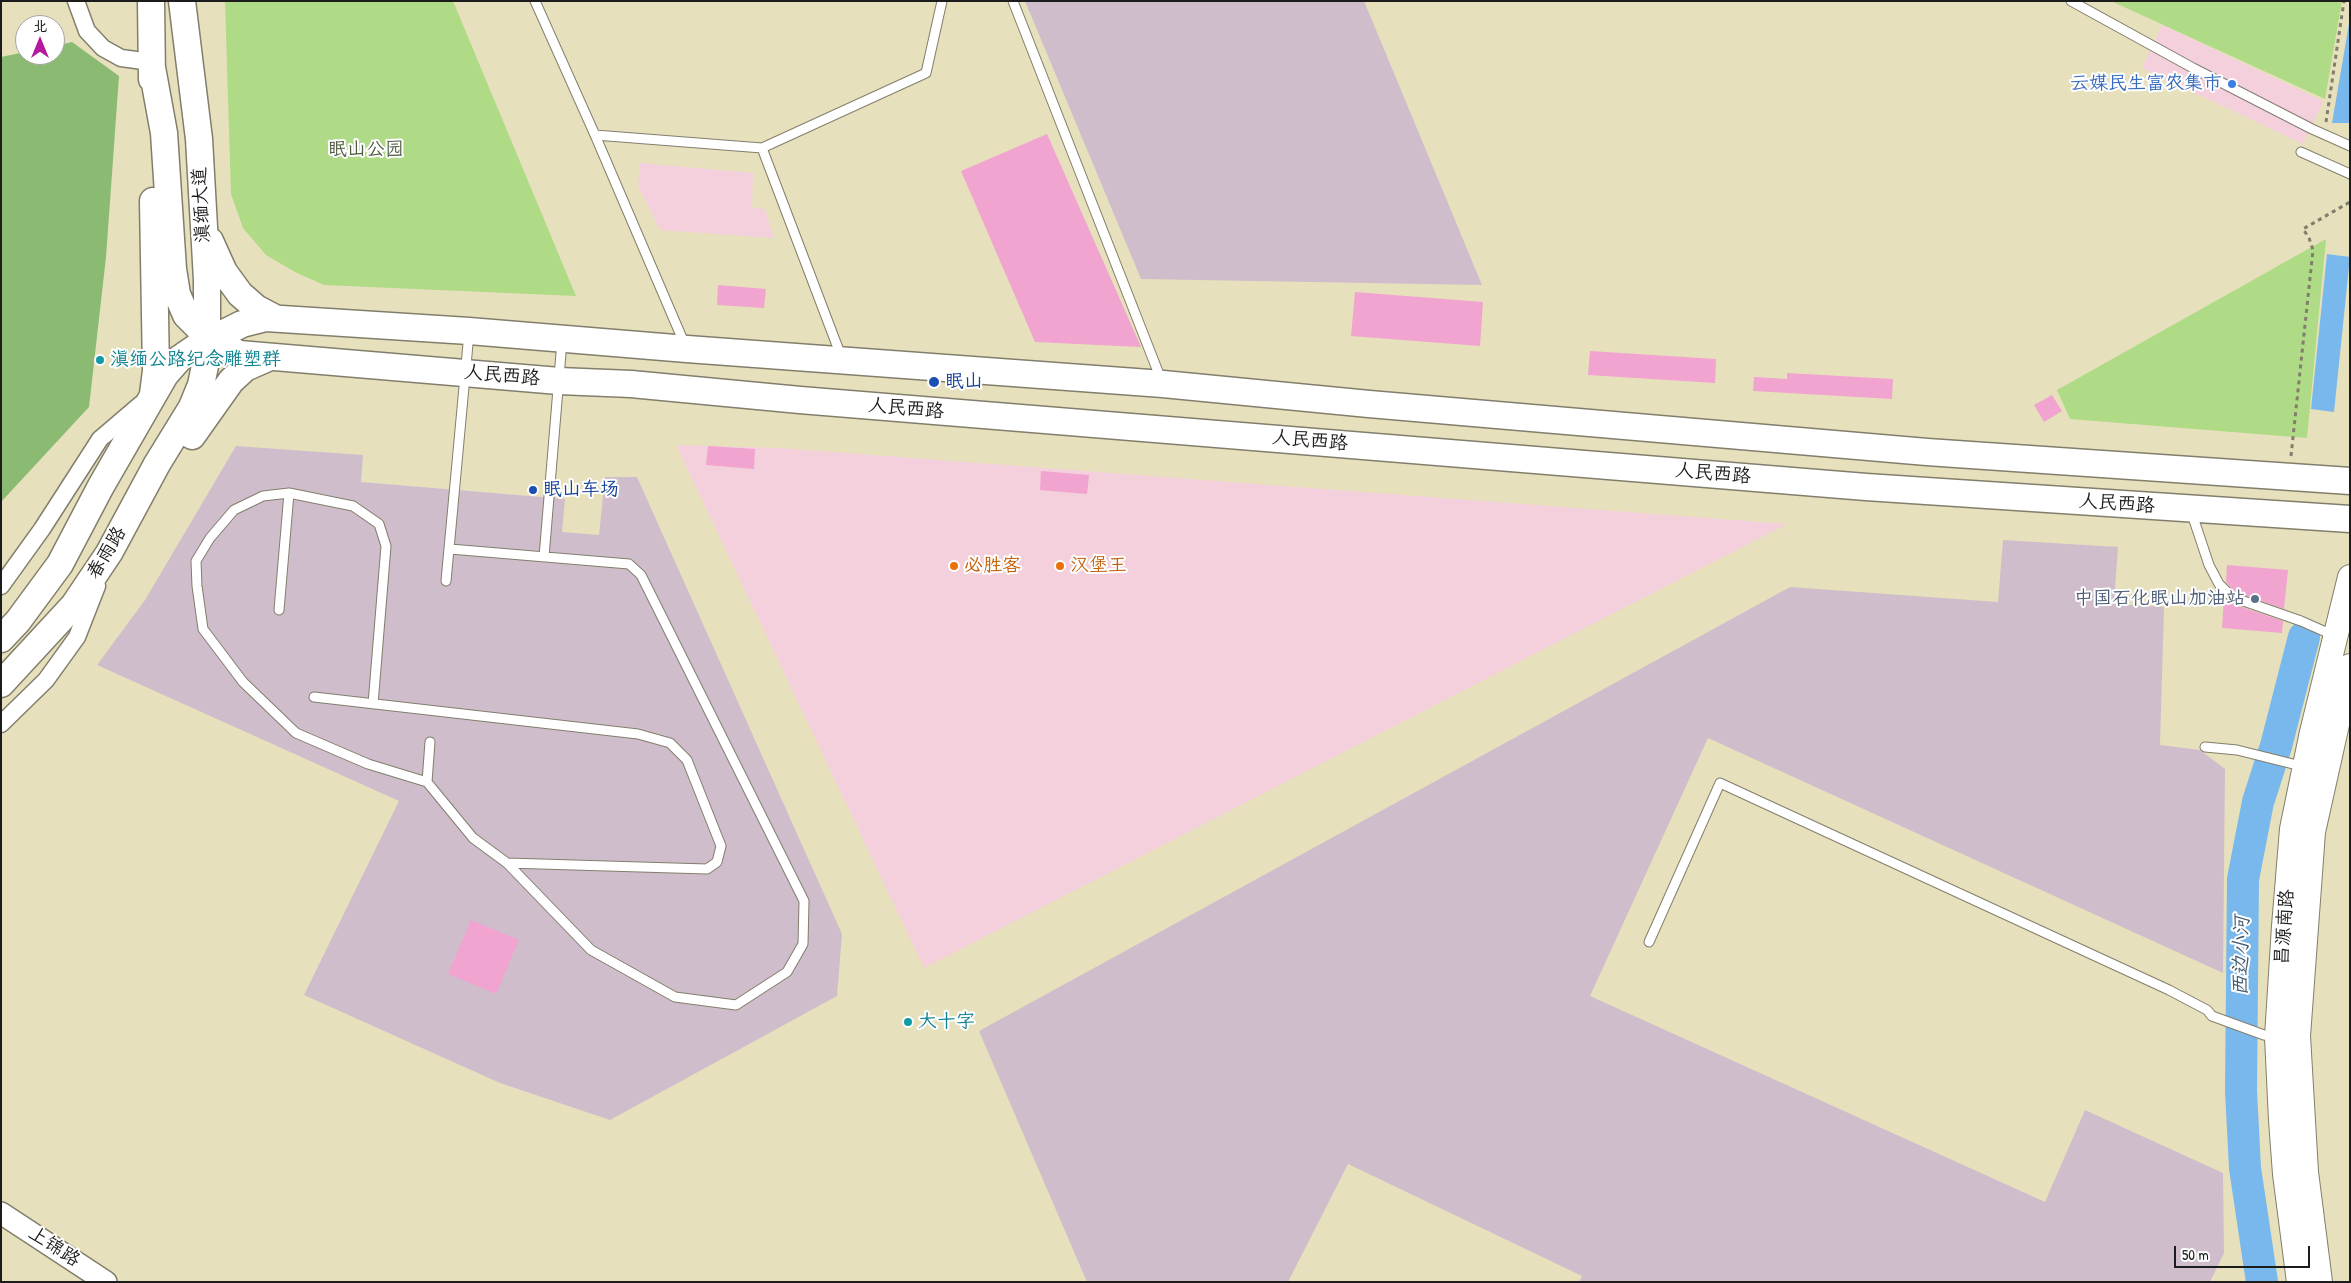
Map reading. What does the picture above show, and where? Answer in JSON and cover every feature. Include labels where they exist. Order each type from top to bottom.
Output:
[{"type":"main road","points":[[151,1],[156,371],[152,395]]},
{"type":"main road","name":"滇缅大道","points":[[182,1],[199,139],[210,338],[201,384],[192,407]]},
{"type":"main road","points":[[151,62],[164,133],[180,186],[186,240],[191,245],[198,245],[203,233]]},
{"type":"main road","name":"人民西路","points":[[164,133],[173,270],[177,294],[186,315],[210,338],[239,354],[559,381],[631,384],[800,400],[1856,486],[2350,520]]},
{"type":"main road","points":[[202,203],[210,240],[224,272],[240,294],[256,308],[275,318]]},
{"type":"main road","points":[[152,395],[179,359],[210,338],[242,324],[275,318]]},
{"type":"main road","name":"人民西路","points":[[275,318],[1163,384],[1409,408],[1679,429],[1928,452],[2350,481]]},
{"type":"main road","points":[[109,553],[154,494],[231,381],[246,368],[270,357]]},
{"type":"main road","name":"春雨路","points":[[1,639],[18,621],[60,564],[152,395]]},
{"type":"main road","name":"春雨路","points":[[1,684],[74,605],[109,553],[192,407]]},
{"type":"main road","name":"昌源南路","points":[[2299,1282],[2285,1174],[2283,1039],[2313,832],[2310,768],[2335,636],[2350,577]]},
{"type":"main road","name":"昌源南路","points":[[2310,768],[2350,666]]},
{"type":"main road","name":"昌源南路","points":[[2283,1039],[2306,1172],[2320,1282]]},
{"type":"street","points":[[76,1],[87,31],[103,48],[121,58],[151,62]]},
{"type":"street","points":[[1,586],[42,529],[100,439],[152,395]]},
{"type":"street","points":[[1,724],[46,680],[77,637],[109,553]]},
{"type":"street","name":"上锦路","points":[[1,1213],[106,1282]]},
{"type":"lane","points":[[535,1],[596,135],[687,349]]},
{"type":"lane","points":[[596,135],[762,148],[926,73],[942,1]]},
{"type":"lane","points":[[1013,1],[1163,384]]},
{"type":"lane","points":[[2071,1],[2193,68],[2324,135],[2350,146]]},
{"type":"lane","points":[[762,148],[843,361]]},
{"type":"lane","points":[[2301,152],[2350,174]]},
{"type":"lane","points":[[446,581],[469,331]]},
{"type":"lane","points":[[544,557],[563,338]]},
{"type":"lane","points":[[373,704],[386,546],[379,524],[353,506],[289,493],[263,496],[234,510],[210,538],[196,561],[197,586],[203,629],[243,682],[296,733],[368,764],[427,782],[473,838],[507,863],[591,950],[675,997],[736,1004],[787,972],[803,944],[804,901],[642,575],[629,564],[450,549]]},
{"type":"lane","points":[[279,610],[289,493]]},
{"type":"lane","points":[[2190,509],[2209,565],[2219,584],[2232,597],[2301,621],[2335,636]]},
{"type":"lane","points":[[314,697],[638,734],[670,743],[687,760],[721,846],[717,862],[707,869],[507,863]]},
{"type":"lane","points":[[427,782],[430,742]]},
{"type":"lane","points":[[2205,747],[2257,755],[2310,768]]},
{"type":"lane","points":[[1649,942],[1720,783],[2169,990],[2207,1010],[2212,1016],[2283,1039]]},
{"type":"path","points":[[2324,135],[2344,1]]},
{"type":"path","points":[[2290,458],[2313,250],[2309,238],[2303,229],[2350,202]]},
{"type":"shaded area","points":[[1025,1],[1364,1],[1482,285],[1141,279]]},
{"type":"shaded area","name":"云媒民生富农集市","points":[[2162,25],[2323,101],[2303,144],[2142,68]]},
{"type":"shaded area","points":[[640,163],[753,173],[752,207],[765,209],[774,238],[660,230],[638,186]]},
{"type":"shaded area","points":[[676,445],[780,448],[1787,524],[924,968]]},
{"type":"shaded area","points":[[236,446],[363,455],[361,482],[565,499],[562,532],[599,535],[605,477],[637,477],[842,934],[837,996],[610,1120],[500,1083],[304,995],[399,801],[97,665],[145,600]]},
{"type":"shaded area","points":[[2003,540],[2118,547],[2114,604],[2164,607],[2160,745],[2200,750],[2225,769],[2223,973],[1708,738],[1590,996],[2045,1202],[2085,1110],[2223,1173],[2224,1253],[2210,1282],[1579,1282],[1582,1276],[1348,1164],[1288,1282],[1087,1282],[979,1031],[1790,587],[1998,602]]},
{"type":"green space","name":"眠山公园","points":[[225,1],[453,1],[576,296],[324,285],[295,272],[266,255],[243,228],[231,194]]},
{"type":"green space","points":[[2111,1],[2342,1],[2325,99]]},
{"type":"green space","points":[[72,42],[119,76],[106,257],[89,407],[1,502],[1,57],[15,54],[15,65],[65,65],[65,44]]},
{"type":"green space","points":[[2326,239],[2307,438],[2070,419],[2057,390]]},
{"type":"water","points":[[2350,18],[2350,123],[2332,123]]},
{"type":"water","points":[[2327,254],[2350,257],[2334,412],[2311,409]]},
{"type":"building","points":[[1047,134],[1141,347],[1035,342],[961,171]]},
{"type":"building","points":[[718,285],[766,289],[764,308],[717,305]]},
{"type":"building","points":[[1355,292],[1483,302],[1480,346],[1351,336]]},
{"type":"building","points":[[1590,351],[1716,359],[1715,383],[1588,375]]},
{"type":"building","points":[[1787,373],[1893,379],[1892,399],[1753,391],[1754,377],[1787,379]]},
{"type":"building","points":[[2052,395],[2062,411],[2044,422],[2034,405]]},
{"type":"building","points":[[708,446],[755,449],[754,469],[706,465]]},
{"type":"building","points":[[1041,471],[1089,475],[1087,494],[1040,490]]},
{"type":"building","points":[[2227,565],[2288,570],[2284,609],[2235,592],[2226,582]]},
{"type":"building","points":[[2224,598],[2230,603],[2283,621],[2282,633],[2222,628]]},
{"type":"building","points":[[471,920],[519,940],[496,994],[448,974]]},
{"type":"waterway","name":"西边小河","points":[[2262,1282],[2245,1168],[2241,1091],[2243,879],[2258,802],[2276,746],[2304,637]]},
{"type":"place","name":"云媒民生富农集市","points":[[2232,84]]},
{"type":"place","name":"滇缅公路纪念雕塑群","points":[[100,360]]},
{"type":"place","name":"眠山","points":[[934,382]]},
{"type":"place","name":"眠山车场","points":[[533,490]]},
{"type":"place","name":"必胜客","points":[[954,566]]},
{"type":"place","name":"汉堡王","points":[[1060,566]]},
{"type":"place","name":"中国石化眠山加油站","points":[[2255,599]]},
{"type":"place","name":"大十字","points":[[908,1022]]}]
